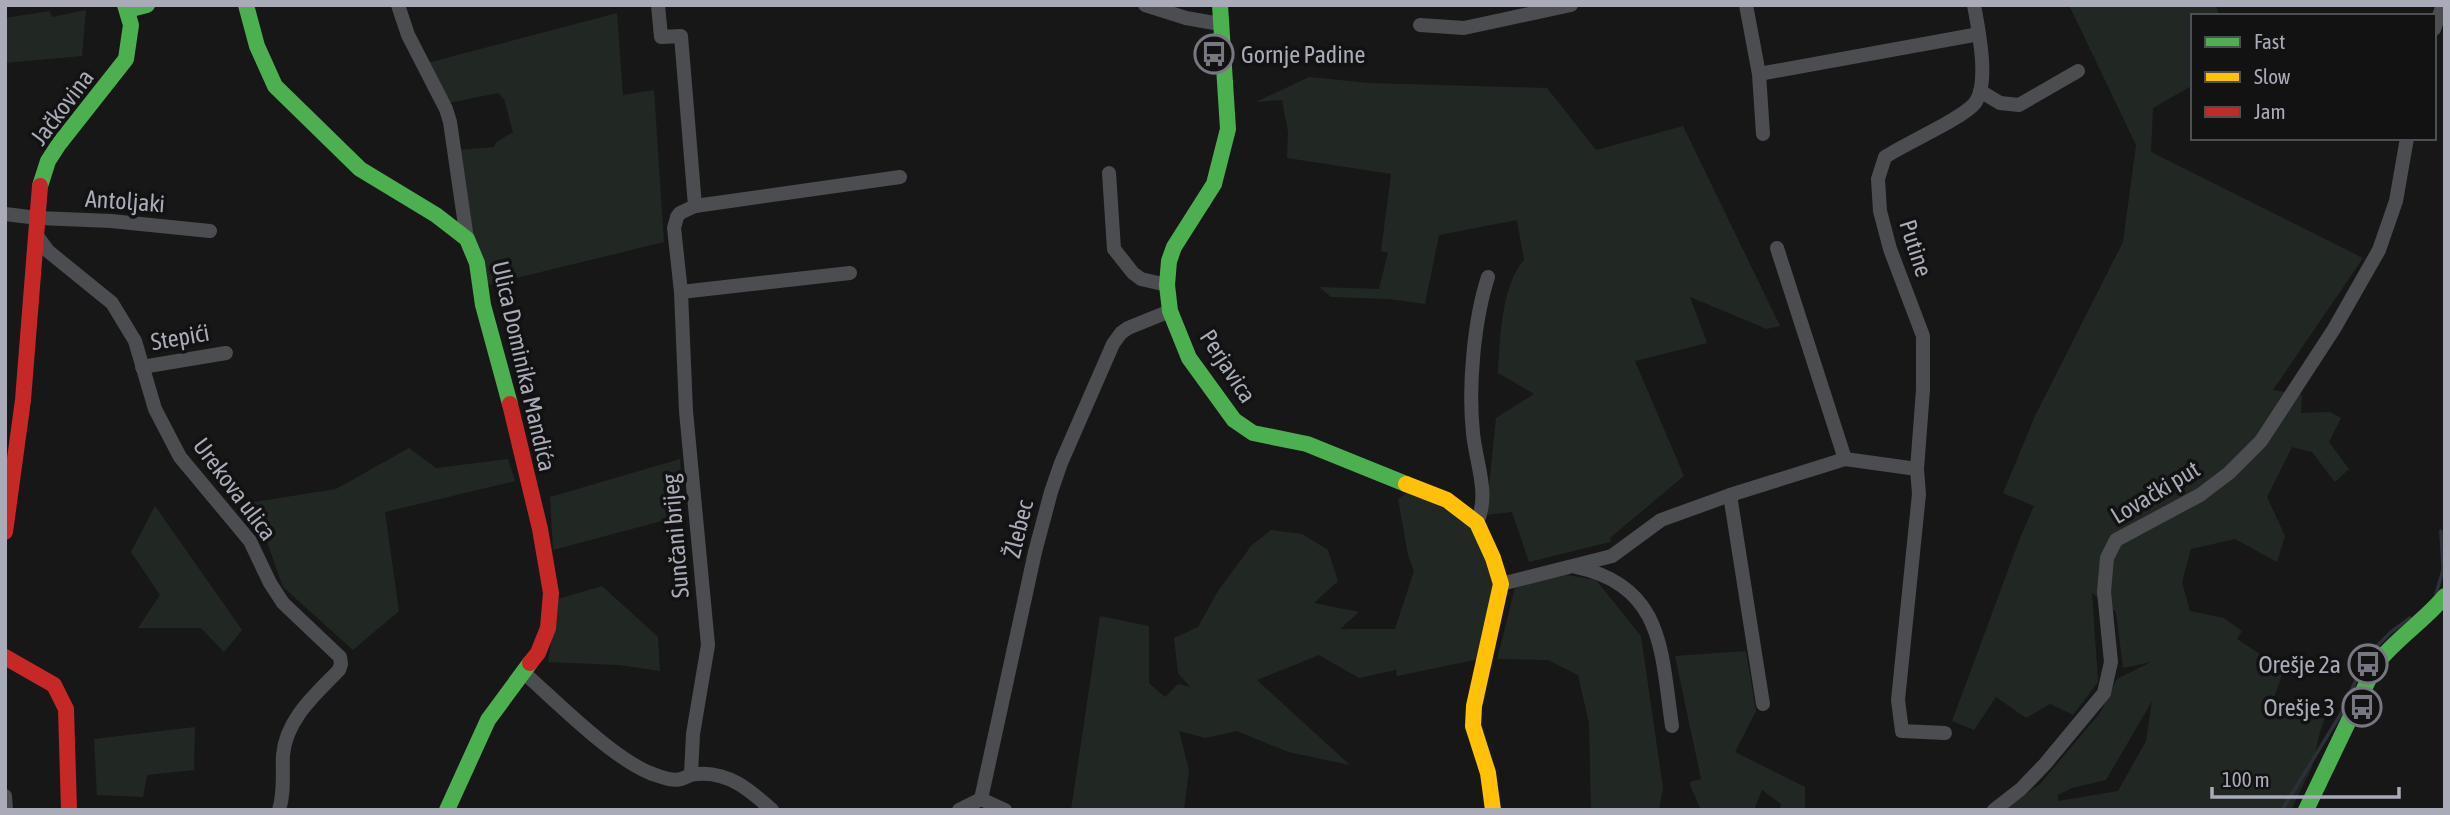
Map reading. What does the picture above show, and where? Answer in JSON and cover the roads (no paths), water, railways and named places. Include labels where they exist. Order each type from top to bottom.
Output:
[{"type":"street","points":[[126,7],[147,5]]},
{"type":"street","name":"Ulica Dominika Mandića","points":[[246,5],[257,46],[275,86],[360,169],[436,215],[467,239],[477,263],[483,305],[518,433],[540,529],[551,593],[548,628],[538,653],[488,720],[447,810]]},
{"type":"street","points":[[398,5],[408,35],[446,108],[467,239]]},
{"type":"street","points":[[658,5],[661,37],[681,36],[695,206],[900,177]]},
{"type":"street","points":[[1144,5],[1185,18],[1220,24]]},
{"type":"street","name":"Perjavica","points":[[1220,5],[1227,140],[1214,184],[1174,247],[1167,273],[1170,311],[1189,358],[1234,420],[1253,433],[1307,444],[1447,500],[1477,523],[1501,584]]},
{"type":"street","points":[[1420,25],[1464,28],[1571,5]]},
{"type":"street","points":[[1746,5],[1759,74],[1763,134]]},
{"type":"street","points":[[1974,5],[1982,61],[1980,91],[2000,103],[2019,105],[2078,71]]},
{"type":"street","points":[[2436,24],[2443,5]]},
{"type":"street","name":"Jačkovina","points":[[5,532],[23,400],[40,183],[48,161],[126,59],[131,25],[126,7]]},
{"type":"street","points":[[1759,74],[1979,34]]},
{"type":"street","name":"Putine","points":[[1945,733],[1902,731],[1898,699],[1919,494],[1917,469],[1923,390],[1923,336],[1890,249],[1880,211],[1878,179],[1885,157],[1956,117],[1975,103],[1980,91]]},
{"type":"street","name":"Lovački put","points":[[1994,810],[2021,789],[2045,764],[2104,693],[2111,663],[2104,592],[2108,558],[2116,540],[2200,495],[2229,473],[2261,441],[2334,329],[2379,250],[2396,201],[2407,140]]},
{"type":"street","points":[[1109,173],[1114,249],[1141,279],[1167,285]]},
{"type":"street","name":"Sunčani brijeg","points":[[691,774],[693,734],[708,645],[686,411],[681,292],[674,223],[680,213],[695,206]]},
{"type":"street","name":"Antoljaki","points":[[5,214],[210,230]]},
{"type":"street","name":"Urekova ulica","points":[[37,236],[48,251],[112,303],[135,341],[155,409],[180,457],[250,541],[283,603],[340,657],[339,670],[309,701],[290,731],[283,755],[283,790],[279,810]]},
{"type":"street","points":[[1777,248],[1845,459]]},
{"type":"street","points":[[681,292],[850,273]]},
{"type":"street","points":[[1477,523],[1483,509],[1484,496],[1473,432],[1473,366],[1483,291],[1489,277]]},
{"type":"street","name":"Žlebec","points":[[981,799],[1035,552],[1061,463],[1113,344],[1121,333],[1170,311]]},
{"type":"street","name":"Stepići","points":[[142,367],[226,353]]},
{"type":"street","points":[[1493,810],[1488,773],[1473,726],[1474,706],[1501,584],[1612,556],[1661,520],[1845,459],[1917,469]]},
{"type":"street","points":[[1730,495],[1763,704]]},
{"type":"street","points":[[1572,566],[1600,572],[1630,590],[1650,617],[1659,637],[1672,726]]},
{"type":"street","points":[[2306,810],[2376,664],[2392,645],[2428,615],[2445,596]]},
{"type":"street","points":[[5,657],[54,685],[66,709],[69,810]]},
{"type":"street","points":[[523,672],[585,727],[636,766],[675,780],[691,774],[706,773],[728,777],[772,810]]},
{"type":"street","points":[[5,796],[6,810]]},
{"type":"street","points":[[959,810],[981,799],[1005,810]]},
{"type":"waterway","points":[[2436,594],[2443,570],[2441,531]]},
{"type":"waterway","points":[[2282,810],[2342,712],[2366,657],[2391,632],[2410,618]]},
{"type":"place","name":"Gornje Padine","points":[[1214,54]]},
{"type":"place","name":"Orešje 2a","points":[[2368,664]]},
{"type":"place","name":"Orešje 3","points":[[2362,707]]}]
